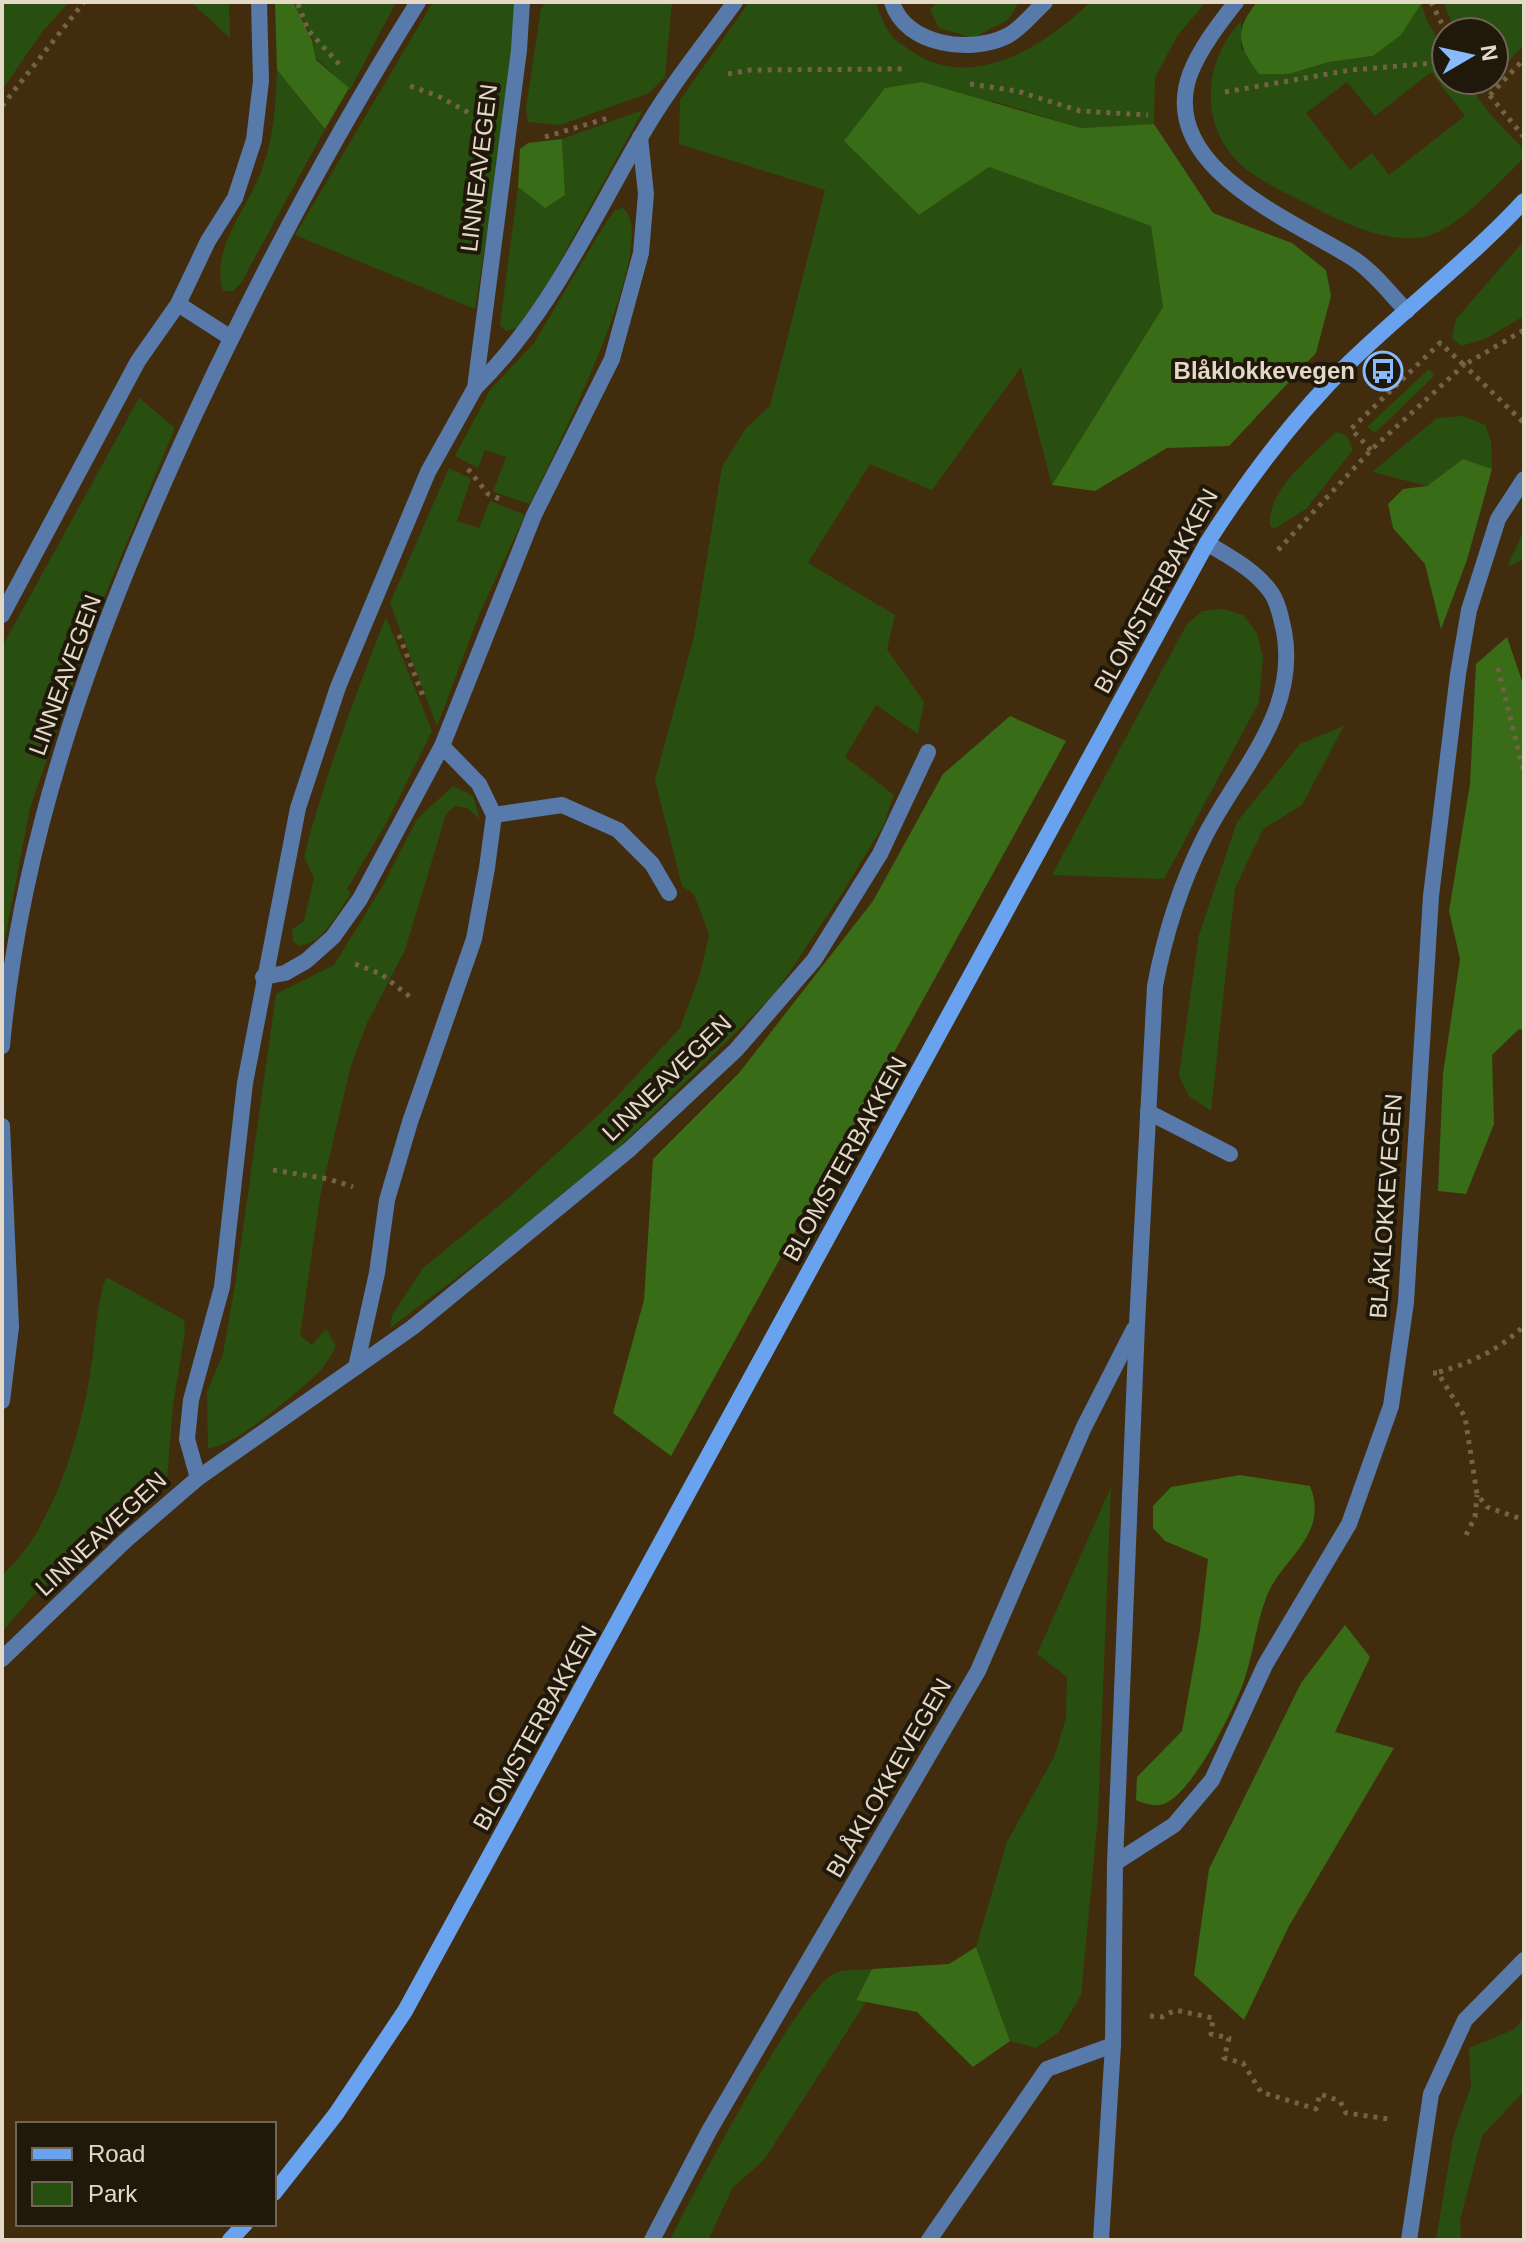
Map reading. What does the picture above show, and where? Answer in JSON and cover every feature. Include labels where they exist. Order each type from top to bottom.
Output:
[{"type":"street","points":[[2,615],[138,361],[178,304],[208,241],[235,198],[254,140],[261,81],[259,2]]},
{"type":"street","name":"LINNEAVEGEN","points":[[2,1046],[7,993],[44,809],[76,708],[149,514],[231,338],[307,189],[418,2]]},
{"type":"street","name":"LINNEAVEGEN","points":[[475,388],[519,50],[522,2]]},
{"type":"street","name":"LINNEAVEGEN","points":[[198,1478],[187,1439],[191,1400],[222,1287],[245,1083],[263,977],[298,808],[338,687],[428,472],[475,388],[504,360],[570,266],[640,137],[735,2]]},
{"type":"street","points":[[892,2],[914,30],[934,41],[960,46],[987,43],[1009,35],[1045,2]]},
{"type":"street","points":[[1236,2],[1216,28],[1190,75],[1185,112],[1198,144],[1213,168],[1241,193],[1358,262],[1407,311]]},
{"type":"street","points":[[263,977],[285,973],[333,937],[360,899],[442,746],[534,515],[612,359],[641,253],[646,194],[640,137]]},
{"type":"street","name":"BLOMSTERBAKKEN","points":[[276,2190],[336,2114],[413,1998],[1207,543],[1240,491],[1291,424],[1350,362],[1477,252],[1524,201]]},
{"type":"street","points":[[178,304],[231,338]]},
{"type":"street","name":"BLÅKLOKKEVEGEN","points":[[1115,1863],[1174,1825],[1212,1780],[1265,1665],[1349,1524],[1391,1406],[1406,1302],[1431,896],[1469,610],[1498,519],[1524,479]]},
{"type":"street","name":"BLÅKLOKKEVEGEN","points":[[1101,2240],[1113,2045],[1115,1863],[1137,1324],[1155,986],[1164,937],[1186,875],[1207,833],[1270,728],[1286,679],[1286,645],[1273,593],[1255,574],[1207,543]]},
{"type":"street","points":[[356,1367],[377,1273],[387,1200],[474,939],[494,815],[479,784],[442,746]]},
{"type":"street","name":"LINNEAVEGEN","points":[[2,1659],[125,1541],[198,1478],[413,1327],[630,1149],[736,1050],[814,960],[880,854],[928,752]]},
{"type":"street","points":[[494,815],[562,805],[618,830],[652,864],[669,893]]},
{"type":"street","points":[[1148,1112],[1230,1154]]},
{"type":"street","points":[[2,1126],[4,1229],[11,1327],[2,1401]]},
{"type":"street","name":"BLÅKLOKKEVEGEN","points":[[652,2240],[709,2131],[978,1671],[1084,1427],[1137,1324]]},
{"type":"street","points":[[1409,2240],[1431,2094],[1465,2020],[1524,1960]]},
{"type":"street","points":[[929,2240],[1047,2069],[1113,2045]]},
{"type":"path","points":[[2,106],[84,2]]},
{"type":"path","points":[[297,2],[308,30],[365,90]]},
{"type":"path","points":[[1510,74],[1524,59]]},
{"type":"path","points":[[1491,96],[1524,137]]},
{"type":"path","points":[[1255,574],[1371,450],[1464,365],[1524,330]]},
{"type":"path","points":[[1371,450],[1351,429],[1440,343],[1524,423]]},
{"type":"path","points":[[474,473],[488,494]]},
{"type":"path","points":[[380,586],[442,746]]},
{"type":"path","points":[[1469,610],[1492,646],[1524,774]]},
{"type":"path","points":[[317,950],[333,960],[363,965],[381,974],[445,1022]]},
{"type":"path","points":[[258,1167],[329,1179]]},
{"type":"path","points":[[1395,1378],[1438,1373],[1476,1362],[1502,1347],[1524,1326]]},
{"type":"path","points":[[1438,1373],[1465,1417],[1477,1494],[1475,1517],[1466,1535]]},
{"type":"path","points":[[1477,1494],[1487,1507],[1524,1520]]},
{"type":"path","points":[[1175,2010],[1213,2018],[1211,2034],[1229,2038],[1224,2058],[1243,2063],[1261,2092],[1316,2109],[1320,2094],[1340,2101],[1346,2113],[1379,2117]]},
{"type":"green space","points":[[2,2],[69,2],[42,32],[2,90]]},
{"type":"green space","points":[[191,2],[229,2],[230,38]]},
{"type":"green space","points":[[275,2],[293,2],[312,40],[316,60],[349,88],[325,129],[277,70]]},
{"type":"green space","points":[[293,2],[396,2],[350,90],[315,57],[313,38]]},
{"type":"green space","points":[[433,2],[515,2],[509,93],[475,309],[295,235]]},
{"type":"green space","points":[[545,2],[672,2],[665,77],[649,93],[560,125],[528,122],[526,108],[541,9]]},
{"type":"green space","points":[[749,2],[875,2],[886,28],[897,41],[933,62],[957,67],[982,66],[1030,48],[1090,2],[1206,2],[1177,36],[1155,78],[1154,124],[1081,128],[993,101],[845,141],[919,215],[989,167],[1151,226],[1163,307],[1052,485],[1021,367],[932,490],[870,464],[808,563],[895,615],[887,649],[924,702],[918,734],[876,705],[845,757],[894,795],[883,826],[774,995],[584,1182],[390,1328],[392,1315],[423,1268],[506,1200],[608,1106],[680,1028],[701,971],[709,935],[694,894],[682,886],[655,780],[694,636],[722,467],[746,428],[770,406],[825,190],[679,144],[680,100]]},
{"type":"green space","points":[[937,2],[1019,2],[1008,20],[973,38],[939,28],[930,10]]},
{"type":"green space","points":[[1257,2],[1421,4],[1401,35],[1373,56],[1329,62],[1289,74],[1259,74],[1246,55],[1241,38],[1244,22]]},
{"type":"green space","points":[[1443,2],[1524,3],[1524,45],[1510,60],[1510,16],[1449,16]]},
{"type":"green space","points":[[1421,4],[1430,26],[1430,73],[1375,116],[1347,82],[1306,113],[1350,170],[1372,153],[1389,175],[1465,116],[1450,96],[1477,96],[1524,150],[1524,158],[1477,204],[1437,233],[1396,238],[1367,231],[1325,213],[1245,168],[1219,134],[1211,96],[1213,76],[1228,38],[1241,21],[1241,49],[1289,74],[1329,62],[1373,56],[1401,35]]},
{"type":"green space","points":[[277,70],[325,129],[241,283],[233,291],[223,291],[220,275],[226,244],[256,184],[269,145]]},
{"type":"green space","points":[[922,82],[1081,128],[1154,124],[1213,213],[1292,243],[1326,270],[1331,296],[1316,353],[1229,446],[1167,448],[1095,491],[1052,485],[1163,307],[1151,226],[989,167],[919,215],[844,141],[885,88]]},
{"type":"green space","points":[[643,110],[545,289],[517,328],[506,331],[500,325],[518,187],[545,207],[565,194],[562,139]]},
{"type":"green space","points":[[562,139],[565,195],[545,208],[518,187],[520,149],[528,143]]},
{"type":"green space","points":[[623,208],[632,228],[629,262],[617,305],[579,400],[530,504],[493,492],[506,457],[485,450],[478,468],[455,456],[490,390],[534,343],[603,227],[615,210]]},
{"type":"green space","points":[[1524,241],[1524,316],[1485,339],[1461,346],[1452,338],[1456,319]]},
{"type":"green space","points":[[1429,369],[1434,376],[1375,433],[1367,427]]},
{"type":"green space","points":[[139,398],[175,428],[97,614],[30,808],[2,954],[2,647]]},
{"type":"green space","points":[[1463,416],[1485,425],[1491,441],[1492,469],[1463,459],[1427,486],[1372,472],[1437,418]]},
{"type":"green space","points":[[1336,432],[1347,436],[1353,450],[1306,509],[1274,529],[1270,526],[1271,512],[1283,487],[1292,474]]},
{"type":"green space","points":[[1463,459],[1492,469],[1467,560],[1441,629],[1425,564],[1393,528],[1388,504],[1403,489],[1427,486]]},
{"type":"green space","points":[[449,468],[471,479],[457,521],[479,528],[490,501],[525,515],[481,610],[437,726],[390,603]]},
{"type":"green space","points":[[1524,530],[1524,559],[1507,567]]},
{"type":"green space","points":[[1223,609],[1243,615],[1257,633],[1263,658],[1259,702],[1164,879],[1052,875],[1187,624],[1202,611]]},
{"type":"green space","points":[[386,617],[432,731],[388,820],[347,889],[351,893],[323,933],[308,944],[299,946],[293,941],[292,930],[304,921],[314,878],[304,857],[312,826]]},
{"type":"green space","points":[[1507,637],[1524,687],[1524,1030],[1519,1029],[1492,1055],[1494,1124],[1466,1194],[1438,1191],[1443,1074],[1460,959],[1449,911],[1470,784],[1476,664]]},
{"type":"green space","points":[[1010,716],[1066,741],[671,1456],[613,1413],[644,1300],[653,1159],[739,1073],[873,901],[943,774]]},
{"type":"green space","points":[[1344,726],[1302,805],[1263,829],[1235,888],[1211,1111],[1189,1096],[1179,1076],[1199,935],[1237,822],[1300,744]]},
{"type":"green space","points":[[453,786],[473,796],[480,819],[467,808],[455,806],[446,814],[405,950],[367,1023],[350,1069],[320,1197],[300,1335],[312,1345],[326,1329],[336,1346],[319,1372],[281,1405],[233,1439],[208,1448],[207,1392],[223,1354],[276,994],[334,965],[382,887],[417,819]]},
{"type":"green space","points":[[106,1277],[184,1320],[167,1479],[34,1595],[2,1632],[2,1575],[36,1534],[62,1479],[87,1393],[98,1310]]},
{"type":"green space","points":[[1240,1475],[1310,1486],[1314,1519],[1309,1533],[1266,1598],[1244,1681],[1210,1752],[1172,1799],[1160,1805],[1145,1803],[1136,1800],[1137,1777],[1182,1731],[1200,1630],[1208,1559],[1165,1541],[1153,1528],[1153,1506],[1171,1487]]},
{"type":"green space","points":[[1111,1487],[1098,1816],[1081,1995],[1059,2032],[1036,2048],[1010,2041],[976,1947],[1007,1842],[1054,1757],[1066,1718],[1067,1677],[1037,1654]]},
{"type":"green space","points":[[1345,1625],[1370,1657],[1335,1732],[1394,1748],[1289,1926],[1244,2020],[1194,1975],[1209,1869],[1301,1683]]},
{"type":"green space","points":[[976,1947],[1010,2041],[973,2067],[917,2012],[856,2000],[872,1969],[949,1964]]},
{"type":"green space","points":[[872,1969],[856,1999],[866,2002],[764,2160],[733,2187],[708,2240],[670,2240],[748,2096],[797,2015],[819,1987],[835,1973]]},
{"type":"green space","points":[[1524,2016],[1524,2091],[1482,2136],[1460,2220],[1461,2240],[1436,2240],[1453,2138],[1471,2086],[1469,2048],[1515,2029]]},
{"type":"place","name":"Blåklokkevegen","points":[[1383,371]]}]
